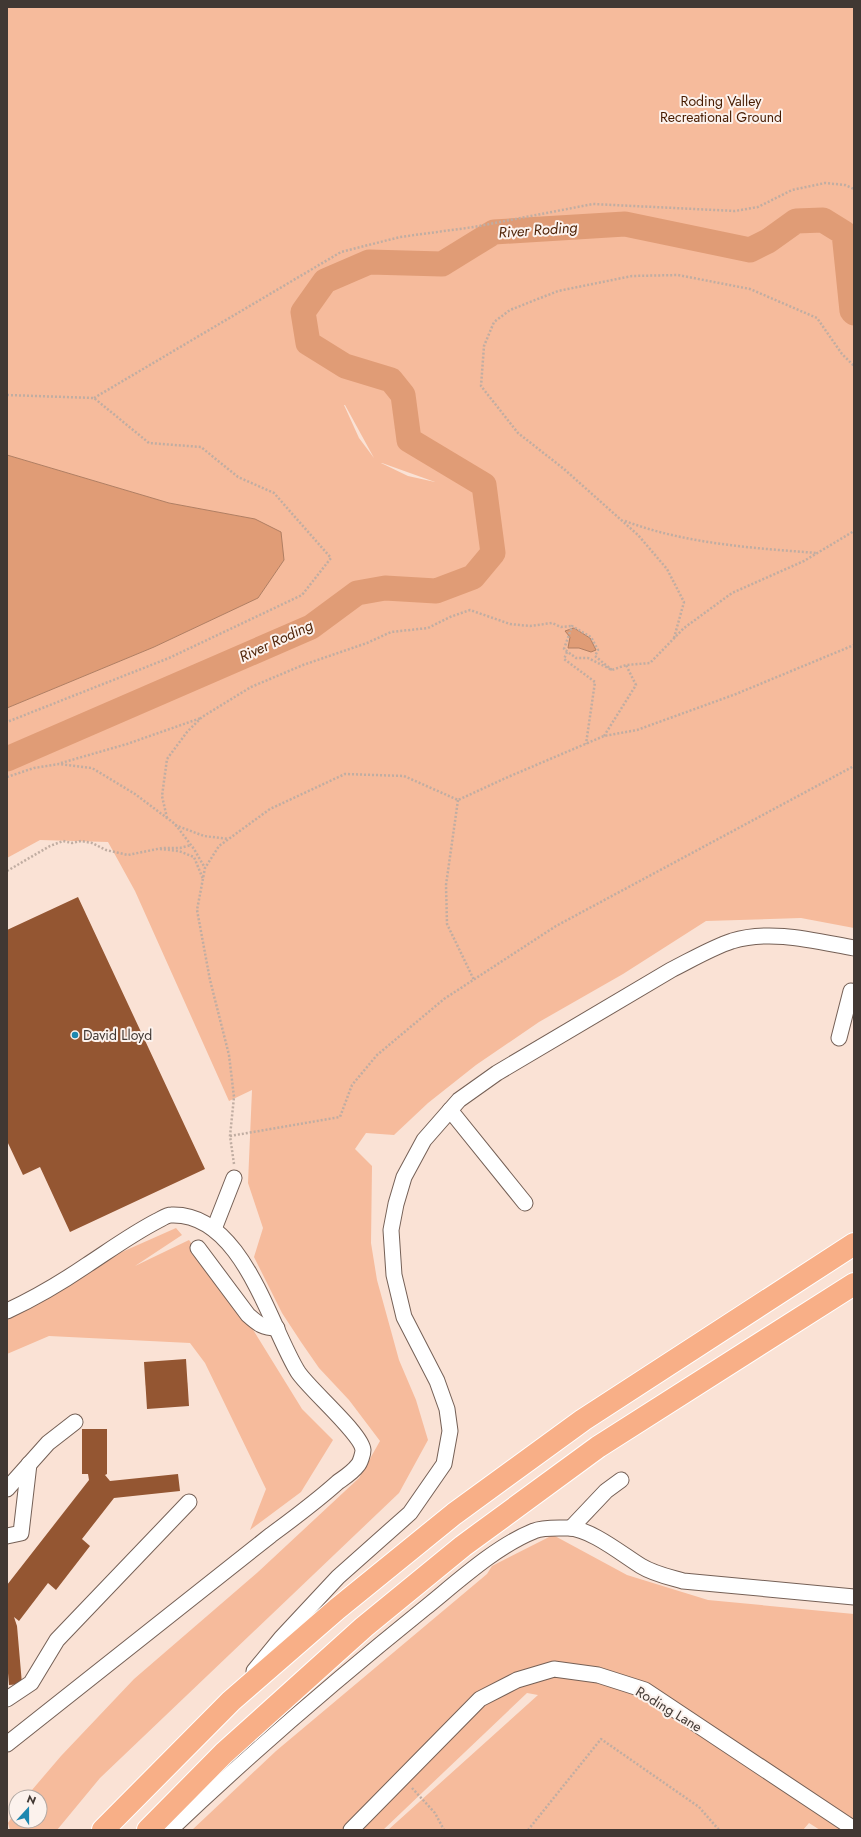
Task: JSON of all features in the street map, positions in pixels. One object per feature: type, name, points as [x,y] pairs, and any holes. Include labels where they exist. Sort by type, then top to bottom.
[{"type":"highway","points":[[103,1830],[231,1701],[337,1609],[461,1509],[582,1420],[854,1244]]},
{"type":"highway","points":[[148,1830],[224,1753],[358,1632],[463,1546],[598,1447],[854,1284]]},
{"type":"street","points":[[231,1701],[282,1637],[338,1577],[410,1513],[444,1464],[450,1431],[447,1409],[437,1381],[404,1317],[394,1275],[392,1230],[404,1177],[424,1140],[459,1100],[496,1073],[671,970],[733,941],[763,936],[808,940],[854,948]]},
{"type":"street","points":[[839,1038],[852,992],[854,992]]},
{"type":"street","points":[[450,1110],[525,1203]]},
{"type":"street","points":[[214,1229],[234,1178]]},
{"type":"street","points":[[7,1311],[28,1302],[86,1266],[128,1236],[170,1215],[190,1218],[214,1229],[241,1259],[254,1279],[298,1372],[318,1397],[357,1437],[363,1450],[359,1464],[315,1502],[271,1534],[7,1744]]},
{"type":"street","points":[[198,1248],[248,1315],[258,1324],[266,1328],[277,1328]]},
{"type":"street","points":[[7,1489],[48,1443],[75,1422]]},
{"type":"street","points":[[7,1536],[21,1533],[29,1464]]},
{"type":"street","points":[[571,1528],[606,1492],[621,1480]]},
{"type":"street","points":[[7,1699],[31,1683],[57,1640],[189,1502]]},
{"type":"street","points":[[170,1830],[217,1785],[386,1640],[478,1566],[514,1541],[535,1530],[571,1528],[600,1539],[642,1567],[661,1575],[683,1580],[854,1597]]},
{"type":"street","name":"Roding Lane","points":[[351,1830],[480,1699],[517,1680],[554,1669],[598,1675],[645,1690],[852,1829]]},
{"type":"path","points":[[7,395],[94,398],[341,252],[400,237],[474,227],[593,204],[735,211],[758,207],[792,190],[825,183],[845,185],[854,189]]},
{"type":"path","points":[[674,638],[684,602],[667,570],[638,535],[623,520],[564,469],[518,433],[481,386],[484,346],[494,322],[510,310],[558,291],[632,276],[678,275],[750,288],[817,318],[842,354],[854,366]]},
{"type":"path","points":[[7,722],[169,658],[302,595],[331,558],[274,493],[238,476],[202,447],[149,443],[94,398]]},
{"type":"path","points":[[623,520],[655,532],[699,540],[763,549],[818,553]]},
{"type":"path","points":[[572,626],[564,649],[576,658],[588,658],[612,670],[626,665],[650,663],[684,628],[732,593],[804,562],[854,531]]},
{"type":"path","points":[[7,778],[34,768],[59,764],[127,744],[202,717],[251,687],[303,665],[367,643],[391,632],[428,628],[450,617],[470,610],[510,624],[530,626],[552,623],[561,627],[572,626],[591,637],[598,650],[595,656],[612,670]]},
{"type":"path","points":[[234,1178],[230,1136],[234,1097],[229,1056],[210,980],[197,910],[205,868],[219,846],[270,809],[345,774],[404,776],[458,800],[604,736],[637,730],[736,694],[854,645]]},
{"type":"path","points":[[567,652],[564,659],[594,682],[586,744]]},
{"type":"path","points":[[604,736],[636,685],[631,678],[626,665]]},
{"type":"path","points":[[167,818],[162,796],[167,759],[187,732],[202,717]]},
{"type":"path","points":[[59,764],[92,768],[135,794],[175,824],[204,836],[229,839]]},
{"type":"path","points":[[230,1136],[340,1117],[352,1084],[377,1055],[444,999],[556,926],[854,766]]},
{"type":"path","points":[[458,800],[446,885],[447,924],[474,980]]},
{"type":"path","points":[[175,824],[191,845],[205,868]]},
{"type":"path","points":[[7,871],[50,846],[63,841],[72,843],[81,841],[92,843],[106,850],[128,855],[158,849],[180,848],[191,845]]},
{"type":"path","points":[[158,849],[179,851],[194,857],[203,879]]},
{"type":"path","points":[[528,1830],[602,1739],[699,1807],[719,1830]]},
{"type":"path","points":[[403,1777],[434,1813],[444,1830]]},
{"type":"green space","name":"Roding Valley Recreational Ground","points":[[7,7],[854,7],[854,928],[801,918],[706,921],[623,974],[539,1022],[476,1065],[428,1103],[394,1135],[366,1133],[355,1149],[372,1166],[371,1243],[377,1280],[399,1360],[416,1400],[428,1440],[399,1493],[100,1778],[57,1830],[10,1830],[48,1829],[48,1789],[33,1789],[61,1756],[134,1679],[258,1572],[359,1478],[380,1441],[349,1400],[319,1368],[301,1342],[282,1313],[254,1257],[263,1228],[248,1183],[252,1090],[229,1101],[135,891],[108,842],[40,840],[7,858],[7,708],[154,647],[258,598],[284,560],[255,519],[169,503],[7,455]],"holes":[[[345,405],[374,458],[359,438]],[[382,463],[435,482],[408,476]]]},
{"type":"green space","points":[[176,1228],[182,1235],[135,1266],[189,1240],[252,1328],[302,1409],[333,1440],[301,1492],[250,1530],[266,1489],[205,1363],[190,1343],[49,1336],[7,1354],[7,1303]]},
{"type":"green space","points":[[553,1535],[627,1575],[708,1600],[854,1614],[854,1830],[820,1830],[809,1823],[803,1830],[388,1830],[538,1695],[527,1693],[383,1830],[192,1830],[276,1751],[487,1574],[492,1566]]},
{"type":"shaded area","points":[[7,455],[169,503],[255,519],[281,532],[284,560],[258,598],[154,647],[7,708]]},
{"type":"shaded area","points":[[574,628],[590,638],[596,650],[591,652],[579,648],[568,648],[570,637],[565,631]]},
{"type":"building","name":"David Lloyd","points":[[78,897],[205,1169],[70,1232],[40,1167],[23,1175],[7,1141],[7,930]]},
{"type":"building","points":[[186,1359],[189,1406],[147,1409],[144,1362]]},
{"type":"building","points":[[82,1429],[107,1429],[107,1474],[105,1475],[110,1481],[178,1474],[180,1491],[114,1498],[82,1539],[90,1546],[56,1590],[48,1583],[19,1621],[14,1617],[17,1626],[22,1684],[9,1685],[7,1661],[7,1585],[89,1480],[88,1474],[82,1474]]},
{"type":"waterway","name":"River Roding","points":[[7,759],[311,627],[357,593],[385,588],[436,591],[473,577],[493,553],[484,485],[409,440],[403,395],[391,380],[345,366],[308,343],[303,312],[325,281],[369,262],[442,264],[494,232],[625,224],[750,250],[768,241],[796,221],[823,220],[844,233],[852,311],[854,313]]},
{"type":"place","name":"David Lloyd","points":[[75,1035]]}]
